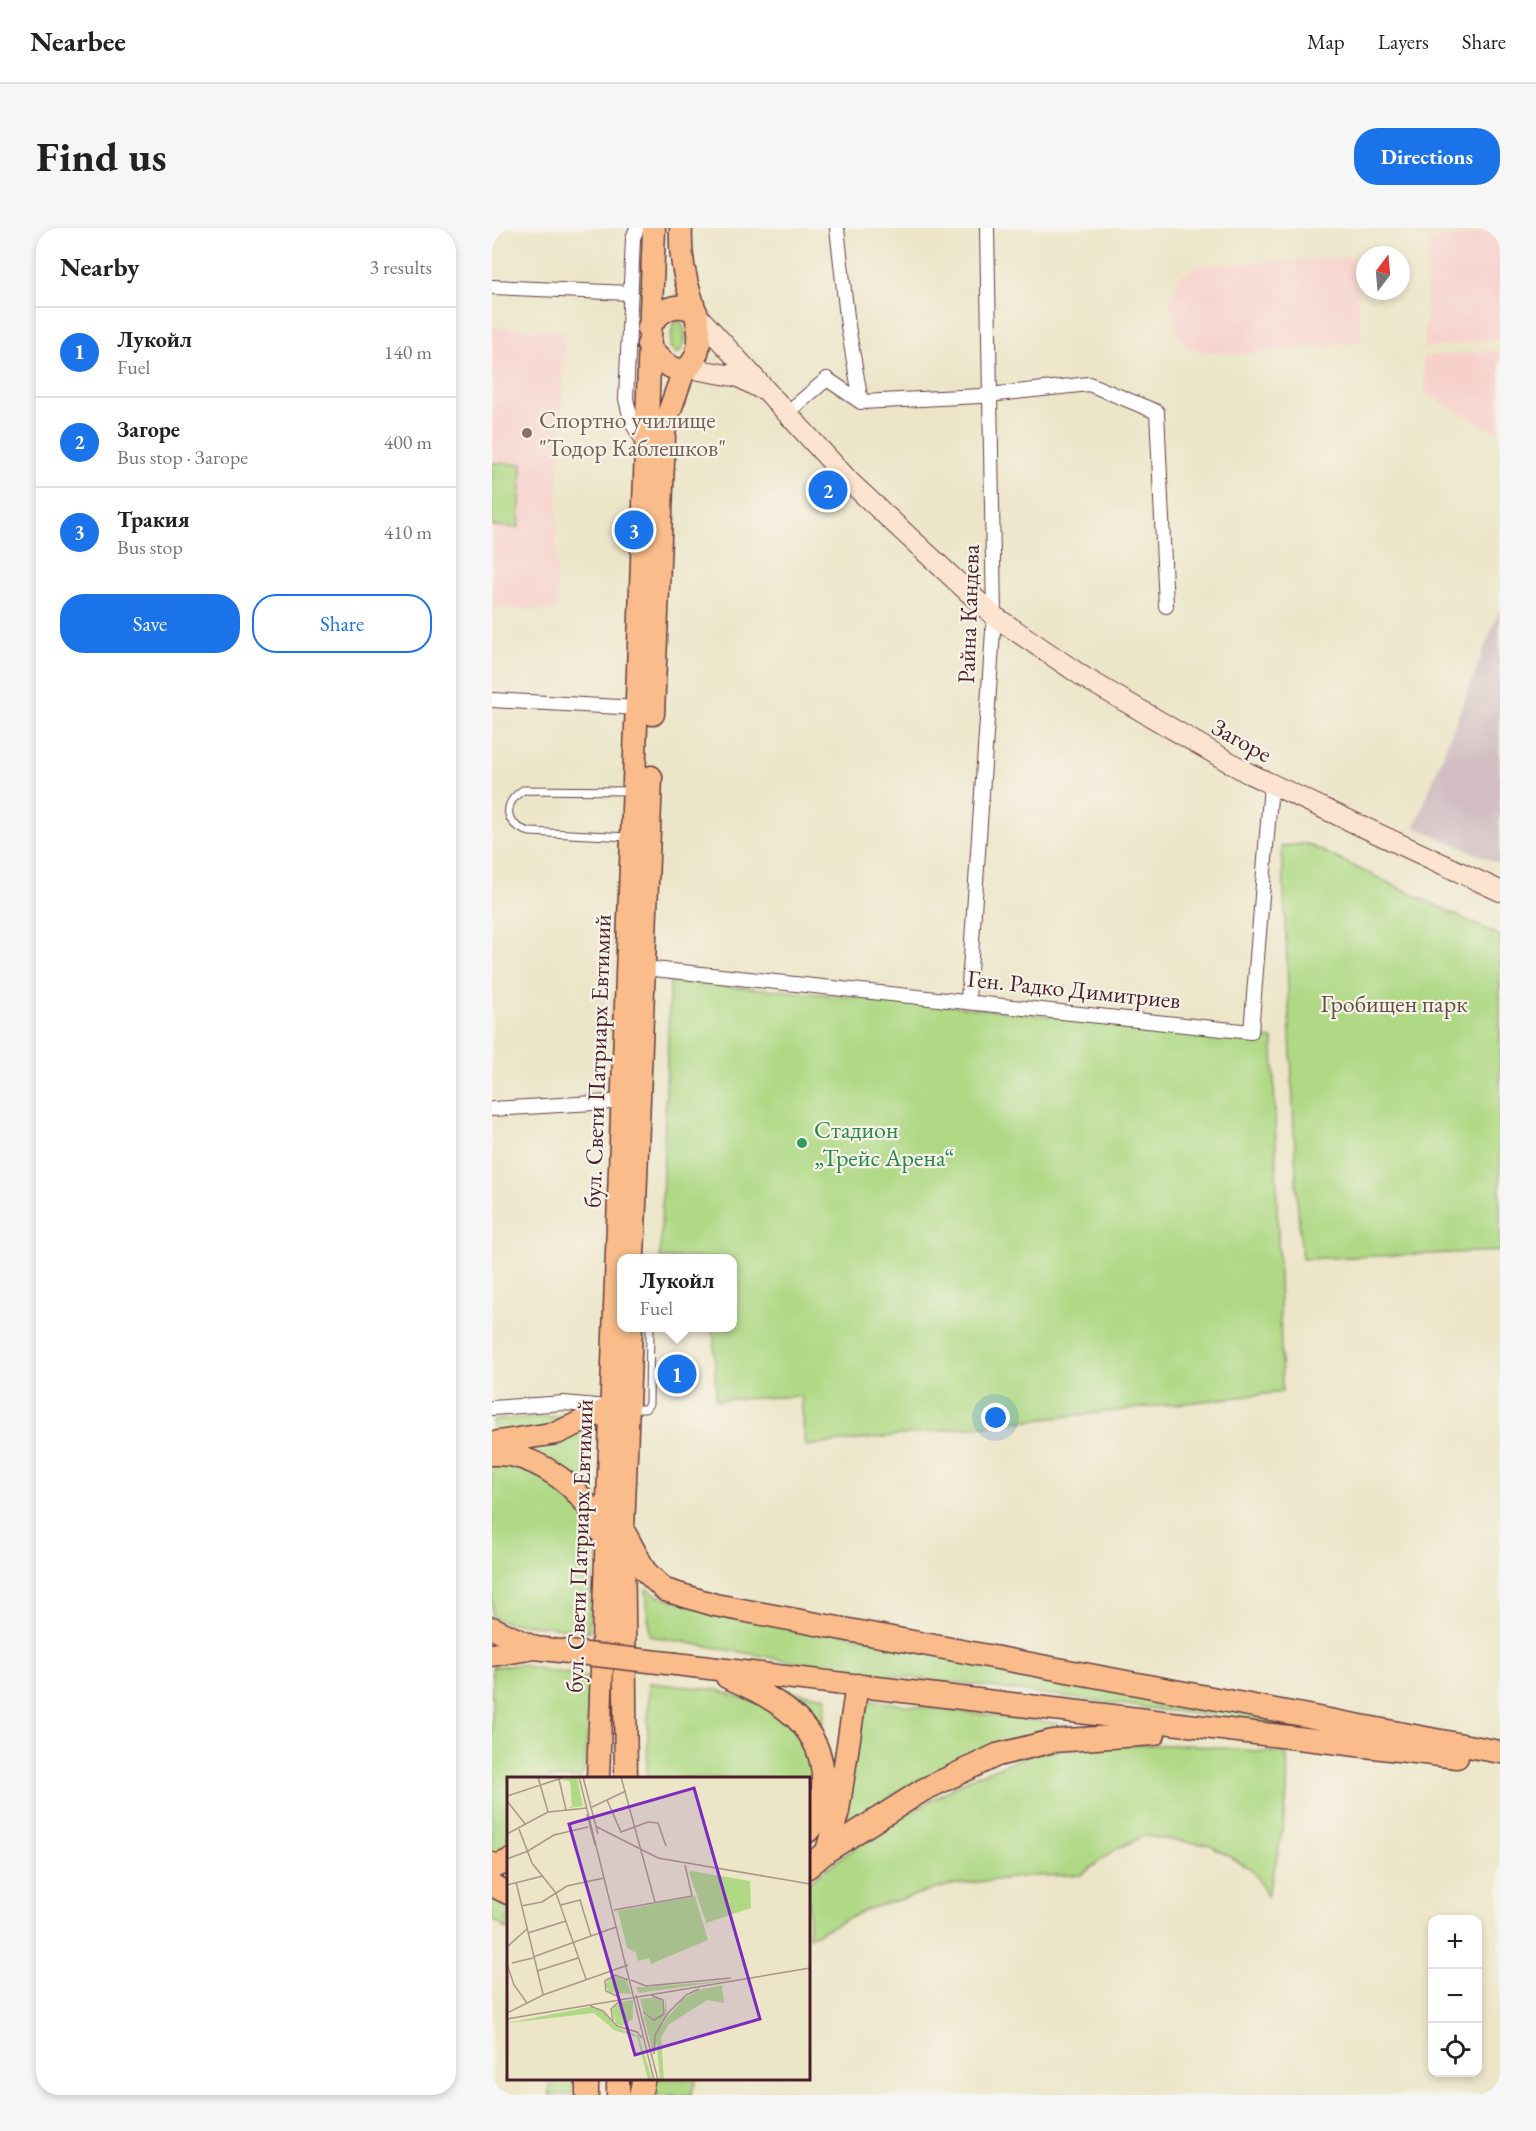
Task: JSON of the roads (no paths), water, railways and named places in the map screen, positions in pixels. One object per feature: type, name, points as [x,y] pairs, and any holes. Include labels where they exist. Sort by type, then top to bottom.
[{"type":"main road","name":"бул. Свети Патриарх Евтимий","points":[[633,1254],[631,1101],[633,837],[644,443],[654,228]]},
{"type":"main road","points":[[681,228],[682,259],[696,314],[699,341],[694,360],[686,369],[662,361],[648,337],[665,309],[683,307],[696,314]]},
{"type":"main road","name":"бул. Свети Патриарх Евтимий","points":[[621,1254],[631,1101],[644,968],[664,436],[666,421],[686,369]]},
{"type":"main road","name":"бул. Свети Патриарх Евтимий","points":[[598,1777],[601,1697],[614,1535],[619,1408],[618,1332]]},
{"type":"main road","name":"бул. Свети Патриарх Евтимий","points":[[619,1408],[630,1332]]},
{"type":"main road","points":[[492,1443],[557,1433],[619,1408]]},
{"type":"main road","points":[[492,1454],[513,1454],[521,1457],[557,1478],[578,1494],[645,1571],[665,1590],[716,1605],[1500,1752]]},
{"type":"main road","name":"бул. Свети Патриарх Евтимий","points":[[614,1535],[628,1735],[626,1777]]},
{"type":"main road","points":[[492,1628],[535,1648]]},
{"type":"main road","points":[[492,1655],[535,1648],[857,1684],[1267,1737],[1500,1762]]},
{"type":"main road","points":[[687,1665],[752,1688],[774,1700],[800,1721],[817,1744],[825,1770],[823,1793],[810,1829]]},
{"type":"main road","points":[[827,1851],[838,1811],[857,1684]]},
{"type":"main road","points":[[588,1777],[591,1770],[601,1697]]},
{"type":"main road","points":[[810,1865],[827,1851],[923,1790],[997,1755],[1053,1741],[1138,1733],[1267,1737]]},
{"type":"main road","points":[[628,1735],[638,1777]]},
{"type":"main road","points":[[492,1864],[499,1865],[507,1861]]},
{"type":"main road","points":[[492,1886],[507,1893]]},
{"type":"main road","points":[[586,2095],[587,2080]]},
{"type":"main road","points":[[640,2095],[644,2080]]},
{"type":"street","points":[[637,228],[633,238],[626,399],[632,423],[644,443]]},
{"type":"street","points":[[837,228],[848,326],[861,402]]},
{"type":"street","name":"Райна Кандева","points":[[968,1000],[994,616],[987,228]]},
{"type":"street","points":[[492,287],[630,292]]},
{"type":"street","name":"Загоре","points":[[696,314],[850,482],[994,616],[1085,678],[1271,785],[1500,891]]},
{"type":"street","name":"Загоре","points":[[686,369],[739,377],[774,398]]},
{"type":"street","points":[[787,413],[827,379],[861,402],[991,395],[1089,384],[1157,412],[1166,606]]},
{"type":"street","points":[[492,700],[638,708]]},
{"type":"street","name":"Ген. Радко Димитриев","points":[[644,968],[968,1000],[1251,1032],[1271,785]]},
{"type":"street","points":[[492,1108],[631,1101]]},
{"type":"street","points":[[492,1408],[564,1403],[619,1408]]},
{"type":"street","points":[[492,1642],[535,1648]]},
{"type":"lane","points":[[633,837],[530,832],[518,828],[510,819],[509,807],[512,798],[523,790],[635,791]]},
{"type":"lane","points":[[619,1408],[640,1410],[649,1404],[650,1332]]},
{"type":"place","name":"Спортно училище \"Тодор Каблешков\"","points":[[527,433]]},
{"type":"place","name":"Загоре","points":[[828,490]]},
{"type":"place","name":"Тракия","points":[[634,530]]},
{"type":"place","name":"Стадион „Трейс Арена“","points":[[802,1143]]},
{"type":"place","name":"Лукойл","points":[[677,1374]]},
{"type":"park label","name":"Гробищен парк","points":[[1394,1003]]}]
